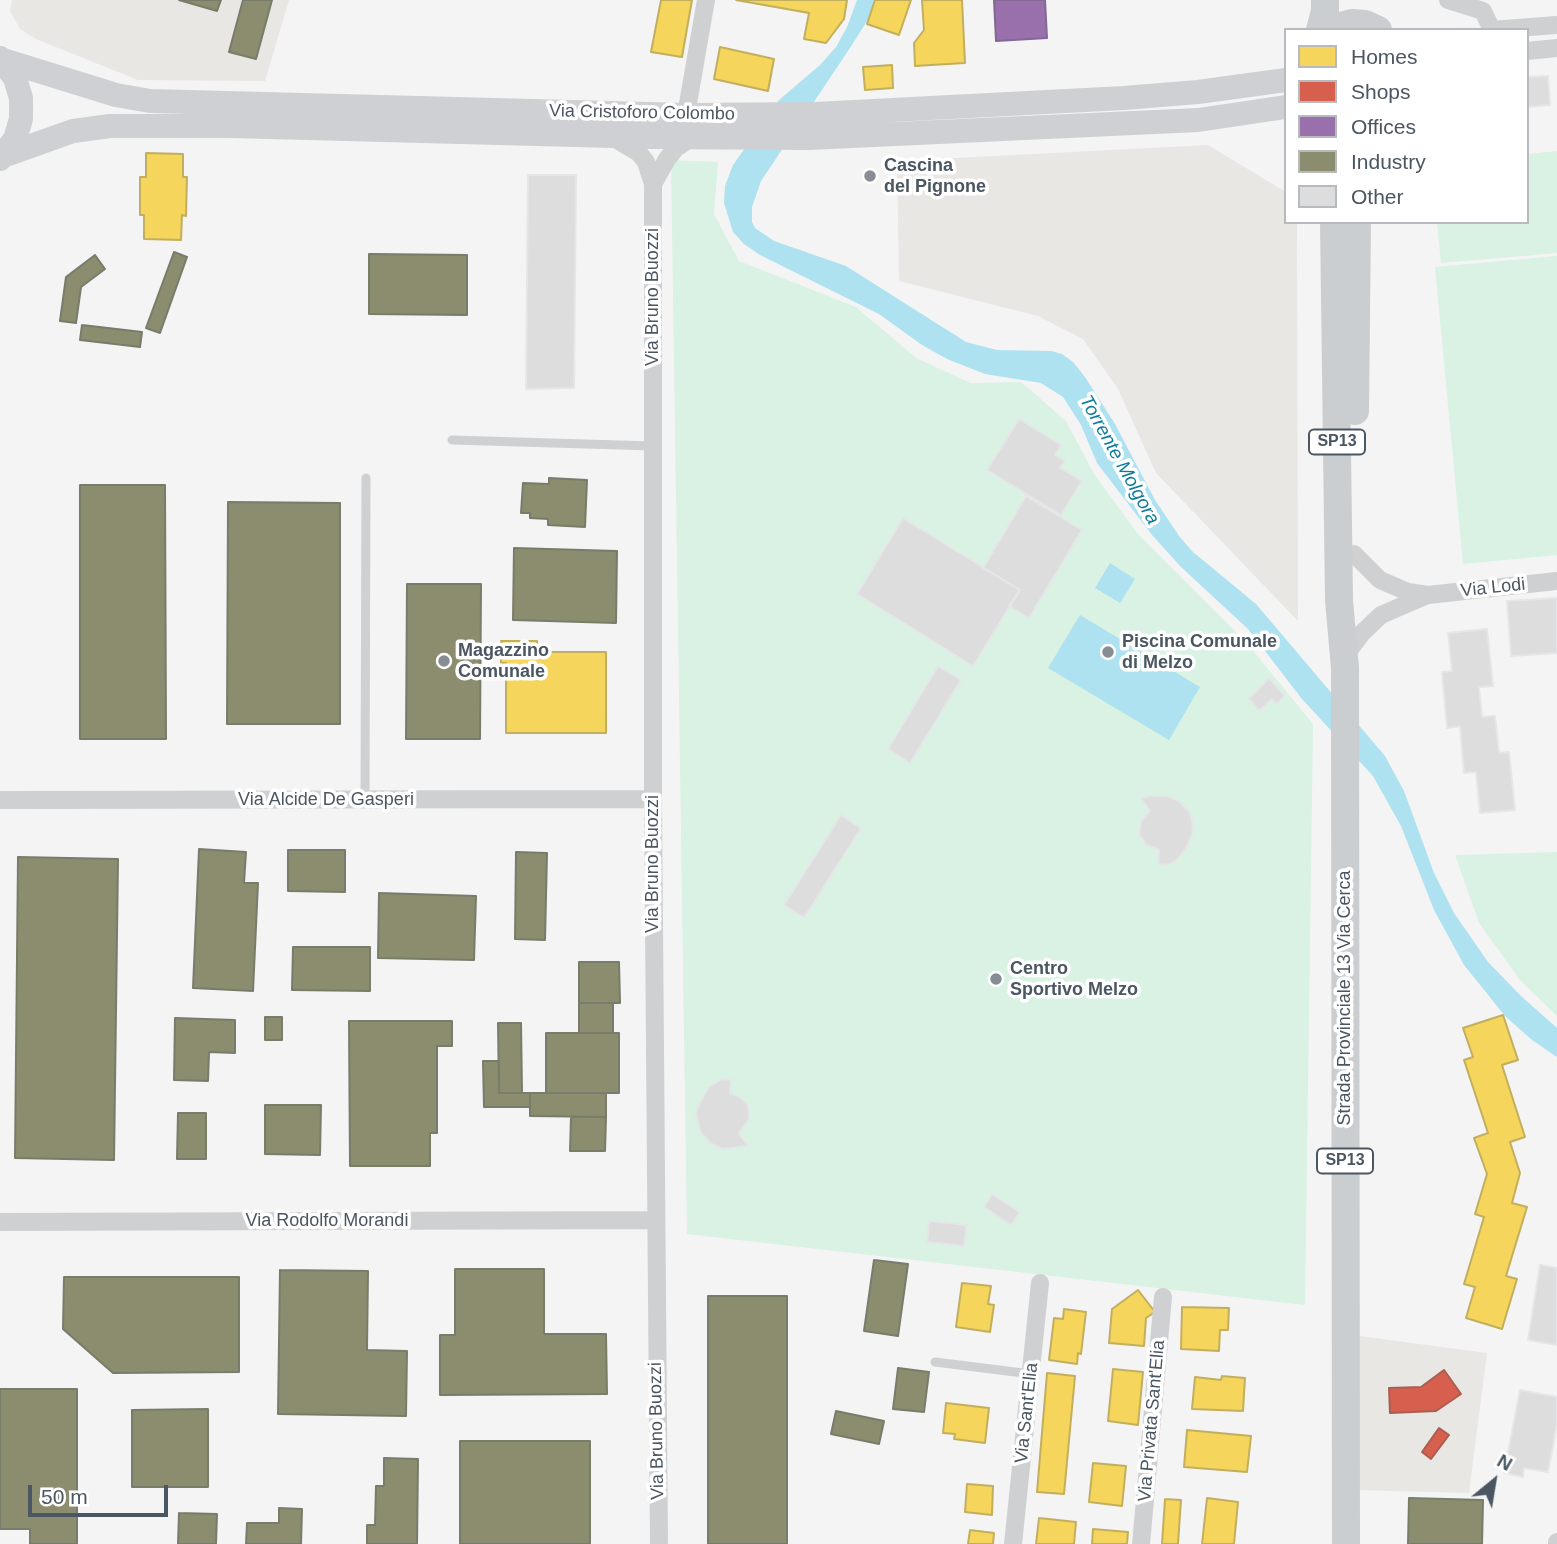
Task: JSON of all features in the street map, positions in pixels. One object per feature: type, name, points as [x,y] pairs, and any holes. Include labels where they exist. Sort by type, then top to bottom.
[{"type":"main road","points":[[1320,28],[1325,0]]},
{"type":"main road","points":[[1331,28],[1366,18]]},
{"type":"main road","name":"Strada Provinciale 13 Via Cerca","points":[[1334,224],[1339,600],[1346,661],[1346,1544]]},
{"type":"main road","name":"Strada Provinciale 13 Via Cerca","points":[[1346,661],[1355,600],[1357,224]]},
{"type":"street","points":[[653,184],[688,126],[706,0]]},
{"type":"street","points":[[1448,0],[1479,8],[1486,14],[1491,28]]},
{"type":"street","points":[[1518,28],[1557,25]]},
{"type":"street","points":[[1529,51],[1557,48]]},
{"type":"street","points":[[1,57],[15,78],[22,98],[21,119],[15,139],[1,158]]},
{"type":"street","name":"Via Cristoforo Colombo","points":[[1,57],[116,94],[150,102],[688,126],[721,126],[816,114],[1137,97],[1284,80]]},
{"type":"street","name":"Via Cristoforo Colombo","points":[[721,126],[809,138],[1198,120],[1284,107]]},
{"type":"street","name":"Via Cristoforo Colombo","points":[[1,158],[73,131],[110,125],[610,136],[688,126]]},
{"type":"street","name":"Via Bruno Buozzi","points":[[610,136],[639,153],[646,162],[653,184],[654,1220],[659,1544]]},
{"type":"street","name":"Via Lodi","points":[[1354,554],[1372,573],[1402,592],[1428,595],[1557,581]]},
{"type":"street","name":"Via Lodi","points":[[1346,661],[1362,633],[1381,615],[1428,595]]},
{"type":"street","name":"Via Alcide De Gasperi","points":[[0,800],[653,799]]},
{"type":"street","name":"Via Rodolfo Morandi","points":[[0,1222],[654,1220]]},
{"type":"street","name":"Via Sant'Elia","points":[[1013,1544],[1040,1283]]},
{"type":"street","name":"Via Privata Sant'Elia","points":[[1141,1544],[1163,1297]]},
{"type":"lane","points":[[452,440],[653,446]]},
{"type":"lane","points":[[365,800],[366,478]]},
{"type":"lane","points":[[935,1362],[1031,1374]]},
{"type":"shaded area","points":[[12,0],[289,0],[265,81],[138,80],[36,39],[20,29],[10,11]]},
{"type":"shaded area","points":[[1208,145],[1284,191],[1284,224],[1297,224],[1298,621],[1156,473],[1118,389],[1083,339],[1038,316],[899,281],[897,161]]},
{"type":"shaded area","points":[[1352,1335],[1487,1353],[1469,1493],[1355,1490]]},
{"type":"green space","points":[[1557,151],[1557,253],[1441,263],[1437,224],[1529,224],[1529,154]]},
{"type":"green space","name":"Centro Sportivo Melzo","points":[[671,160],[718,162],[714,214],[739,261],[856,307],[916,358],[971,383],[1021,382],[1066,421],[1094,474],[1138,534],[1246,642],[1313,724],[1305,1305],[687,1234]]},
{"type":"green space","points":[[1557,256],[1557,555],[1463,564],[1435,267]]},
{"type":"green space","points":[[1557,852],[1557,1016],[1520,980],[1479,923],[1455,855]]},
{"type":"water","name":"Torrente Molgora","points":[[857,0],[875,0],[867,21],[850,48],[761,181],[752,207],[752,222],[755,228],[774,241],[846,266],[966,342],[997,350],[1051,351],[1062,354],[1073,362],[1115,424],[1155,500],[1179,536],[1193,552],[1256,604],[1385,756],[1404,791],[1434,873],[1454,913],[1488,962],[1557,1028],[1557,1057],[1532,1040],[1505,1016],[1464,965],[1434,910],[1401,826],[1373,776],[1302,699],[1248,629],[1181,567],[1152,535],[1097,463],[1081,425],[1063,397],[1041,383],[985,374],[947,359],[922,345],[879,314],[760,255],[733,232],[724,203],[725,186],[733,165],[779,100],[820,65],[836,47]]},
{"type":"water","name":"Piscina Comunale di Melzo","points":[[1110,563],[1135,579],[1120,603],[1095,588]]},
{"type":"water","name":"Piscina Comunale di Melzo","points":[[1080,615],[1200,687],[1169,740],[1048,668]]},
{"type":"building: Homes","points":[[661,0],[692,0],[682,57],[651,52]]},
{"type":"building: Homes","points":[[736,0],[847,0],[844,19],[826,43],[804,39],[809,13]]},
{"type":"building: Homes","points":[[875,0],[911,0],[899,35],[867,24]]},
{"type":"building: Homes","points":[[922,0],[962,0],[965,63],[915,66],[914,43],[924,30]]},
{"type":"building: Homes","points":[[720,47],[774,59],[768,91],[714,79]]},
{"type":"building: Homes","points":[[892,65],[893,88],[865,90],[863,67]]},
{"type":"building: Homes","points":[[146,153],[183,154],[183,177],[187,177],[186,216],[182,215],[181,240],[144,239],[144,215],[140,215],[140,177],[146,177]]},
{"type":"building: Homes","points":[[501,641],[537,641],[537,652],[606,652],[606,733],[506,733],[506,663],[501,663]]},
{"type":"building: Homes","points":[[1503,1015],[1518,1060],[1502,1065],[1525,1137],[1510,1142],[1520,1173],[1512,1203],[1527,1207],[1506,1276],[1517,1279],[1502,1329],[1466,1318],[1475,1287],[1464,1284],[1484,1217],[1475,1214],[1487,1174],[1474,1138],[1488,1133],[1464,1060],[1473,1057],[1463,1028]]},
{"type":"building: Homes","points":[[962,1283],[991,1286],[988,1304],[994,1305],[990,1332],[956,1327]]},
{"type":"building: Homes","points":[[1138,1290],[1155,1312],[1146,1318],[1144,1346],[1109,1343],[1112,1309]]},
{"type":"building: Homes","points":[[1182,1307],[1229,1308],[1228,1330],[1220,1330],[1219,1351],[1181,1349]]},
{"type":"building: Homes","points":[[1064,1309],[1086,1312],[1081,1354],[1078,1353],[1077,1364],[1049,1360],[1054,1318],[1063,1319]]},
{"type":"building: Homes","points":[[1113,1369],[1143,1372],[1138,1425],[1108,1421]]},
{"type":"building: Homes","points":[[1047,1373],[1075,1376],[1064,1494],[1037,1492]]},
{"type":"building: Homes","points":[[1222,1376],[1245,1378],[1243,1411],[1192,1409],[1195,1377],[1221,1380]]},
{"type":"building: Homes","points":[[946,1403],[989,1408],[985,1443],[954,1439],[955,1434],[943,1433]]},
{"type":"building: Homes","points":[[1187,1430],[1251,1436],[1247,1472],[1184,1467]]},
{"type":"building: Homes","points":[[1093,1463],[1126,1466],[1122,1506],[1089,1502]]},
{"type":"building: Homes","points":[[967,1484],[993,1486],[992,1515],[965,1512]]},
{"type":"building: Homes","points":[[1207,1498],[1238,1502],[1234,1544],[1202,1544]]},
{"type":"building: Homes","points":[[1165,1499],[1181,1500],[1178,1544],[1162,1544]]},
{"type":"building: Homes","points":[[1039,1518],[1076,1522],[1074,1544],[1036,1544]]},
{"type":"building: Homes","points":[[1093,1529],[1128,1532],[1127,1544],[1092,1544]]},
{"type":"building: Homes","points":[[970,1530],[994,1533],[993,1544],[968,1544]]},
{"type":"building: Shops","points":[[1444,1370],[1461,1394],[1436,1411],[1390,1413],[1389,1388],[1421,1387]]},
{"type":"building: Shops","points":[[1439,1428],[1449,1435],[1431,1459],[1422,1452]]},
{"type":"building: Offices","points":[[994,0],[1045,0],[1047,38],[996,41]]},
{"type":"building: Industry","points":[[179,0],[221,0],[217,11]]},
{"type":"building: Industry","points":[[243,0],[272,0],[256,59],[229,52]]},
{"type":"building: Industry","points":[[174,252],[187,257],[160,333],[146,328]]},
{"type":"building: Industry","points":[[369,254],[467,255],[467,315],[369,314]]},
{"type":"building: Industry","points":[[95,255],[105,269],[81,287],[76,323],[60,321],[66,277]]},
{"type":"building: Industry","points":[[82,325],[142,332],[140,347],[80,340]]},
{"type":"building: Industry","points":[[549,478],[587,480],[585,527],[548,525],[548,519],[530,518],[530,513],[521,513],[523,483],[549,484]]},
{"type":"building: Industry","points":[[80,485],[165,485],[166,739],[80,739]]},
{"type":"building: Industry","points":[[228,502],[340,503],[340,724],[227,724]]},
{"type":"building: Industry","points":[[514,548],[617,551],[616,623],[513,620]]},
{"type":"building: Industry","name":"Magazzino Comunale","points":[[407,584],[481,584],[480,739],[406,739]]},
{"type":"building: Industry","points":[[199,849],[246,852],[244,883],[258,883],[253,991],[193,988]]},
{"type":"building: Industry","points":[[288,850],[345,850],[345,892],[288,891]]},
{"type":"building: Industry","points":[[516,852],[547,853],[545,940],[515,939]]},
{"type":"building: Industry","points":[[18,857],[118,859],[114,1160],[15,1158]]},
{"type":"building: Industry","points":[[379,893],[476,896],[474,960],[378,958]]},
{"type":"building: Industry","points":[[293,947],[370,947],[370,991],[292,990]]},
{"type":"building: Industry","points":[[579,962],[619,962],[620,1003],[579,1003]]},
{"type":"building: Industry","points":[[579,1003],[613,1003],[613,1033],[579,1033]]},
{"type":"building: Industry","points":[[265,1017],[282,1017],[282,1040],[265,1040]]},
{"type":"building: Industry","points":[[175,1018],[235,1020],[235,1053],[209,1052],[208,1081],[174,1080]]},
{"type":"building: Industry","points":[[349,1021],[452,1021],[452,1046],[437,1046],[437,1133],[430,1133],[430,1166],[350,1166]]},
{"type":"building: Industry","points":[[498,1023],[521,1023],[522,1093],[499,1093]]},
{"type":"building: Industry","points":[[546,1033],[619,1033],[619,1093],[546,1093]]},
{"type":"building: Industry","points":[[483,1061],[499,1061],[499,1093],[530,1093],[530,1107],[484,1107]]},
{"type":"building: Industry","points":[[530,1093],[606,1093],[606,1117],[530,1116]]},
{"type":"building: Industry","points":[[265,1105],[321,1105],[320,1155],[265,1154]]},
{"type":"building: Industry","points":[[178,1113],[206,1113],[206,1159],[177,1159]]},
{"type":"building: Industry","points":[[571,1117],[606,1117],[605,1151],[570,1151]]},
{"type":"building: Industry","points":[[874,1260],[908,1264],[898,1336],[864,1331]]},
{"type":"building: Industry","points":[[455,1269],[544,1269],[544,1334],[606,1334],[607,1394],[440,1395],[440,1335],[455,1335]]},
{"type":"building: Industry","points":[[280,1270],[368,1271],[367,1350],[407,1351],[406,1416],[278,1414]]},
{"type":"building: Industry","points":[[64,1277],[239,1277],[239,1372],[113,1373],[63,1329]]},
{"type":"building: Industry","points":[[708,1296],[787,1296],[787,1544],[708,1544]]},
{"type":"building: Industry","points":[[898,1368],[929,1372],[924,1412],[893,1409]]},
{"type":"building: Industry","points":[[0,1389],[77,1389],[77,1544],[30,1544],[30,1529],[0,1529]]},
{"type":"building: Industry","points":[[208,1409],[208,1487],[132,1487],[132,1410]]},
{"type":"building: Industry","points":[[836,1411],[884,1421],[879,1444],[831,1434]]},
{"type":"building: Industry","points":[[460,1441],[590,1441],[590,1544],[460,1544]]},
{"type":"building: Industry","points":[[384,1458],[418,1459],[417,1544],[367,1544],[367,1525],[375,1525],[376,1486],[384,1486]]},
{"type":"building: Industry","points":[[1409,1498],[1483,1500],[1482,1544],[1408,1544]]},
{"type":"building: Industry","points":[[279,1508],[302,1509],[301,1544],[246,1544],[247,1523],[279,1523]]},
{"type":"building: Industry","points":[[179,1513],[217,1514],[216,1544],[178,1544]]},
{"type":"building: Other","points":[[1548,76],[1550,105],[1529,107],[1529,77]]},
{"type":"building: Other","points":[[528,175],[576,175],[574,388],[526,389]]},
{"type":"building: Other","points":[[1019,419],[1061,445],[1055,455],[1065,461],[1060,468],[1082,481],[1061,515],[987,470]]},
{"type":"building: Other","points":[[1026,496],[1082,530],[1029,618],[1009,606],[1020,590],[983,568]]},
{"type":"building: Other","points":[[903,518],[1020,590],[973,666],[857,594]]},
{"type":"building: Other","points":[[1557,598],[1557,653],[1511,656],[1507,601]]},
{"type":"building: Other","points":[[1487,629],[1493,686],[1479,687],[1482,717],[1495,716],[1499,753],[1509,752],[1515,810],[1480,813],[1476,772],[1464,773],[1460,726],[1447,728],[1442,672],[1452,671],[1448,633]]},
{"type":"building: Other","points":[[938,666],[961,680],[910,763],[888,749]]},
{"type":"building: Other","points":[[1269,678],[1285,696],[1276,704],[1272,699],[1259,711],[1249,699]]},
{"type":"building: Other","points":[[1167,796],[1179,801],[1190,813],[1193,831],[1187,847],[1176,861],[1167,865],[1158,864],[1159,850],[1147,845],[1139,835],[1141,821],[1150,811],[1141,798]]},
{"type":"building: Other","points":[[841,815],[861,828],[804,918],[784,905]]},
{"type":"building: Other","points":[[722,1079],[731,1080],[730,1094],[738,1096],[748,1105],[749,1119],[739,1133],[748,1146],[722,1149],[710,1143],[700,1131],[696,1113],[699,1104],[709,1087]]},
{"type":"building: Other","points":[[992,1194],[1020,1212],[1011,1225],[984,1207]]},
{"type":"building: Other","points":[[929,1221],[967,1225],[964,1246],[927,1242]]},
{"type":"building: Other","points":[[1540,1265],[1557,1268],[1557,1345],[1528,1340]]},
{"type":"building: Other","points":[[1520,1390],[1557,1397],[1557,1424],[1548,1472],[1524,1468],[1523,1477],[1504,1473]]},
{"type":"place","name":"Cascina del Pignone","points":[[870,176]]},
{"type":"place","name":"Piscina Comunale di Melzo","points":[[1108,652]]},
{"type":"place","name":"Magazzino Comunale","points":[[444,661]]},
{"type":"place","name":"Centro Sportivo Melzo","points":[[996,979]]}]
